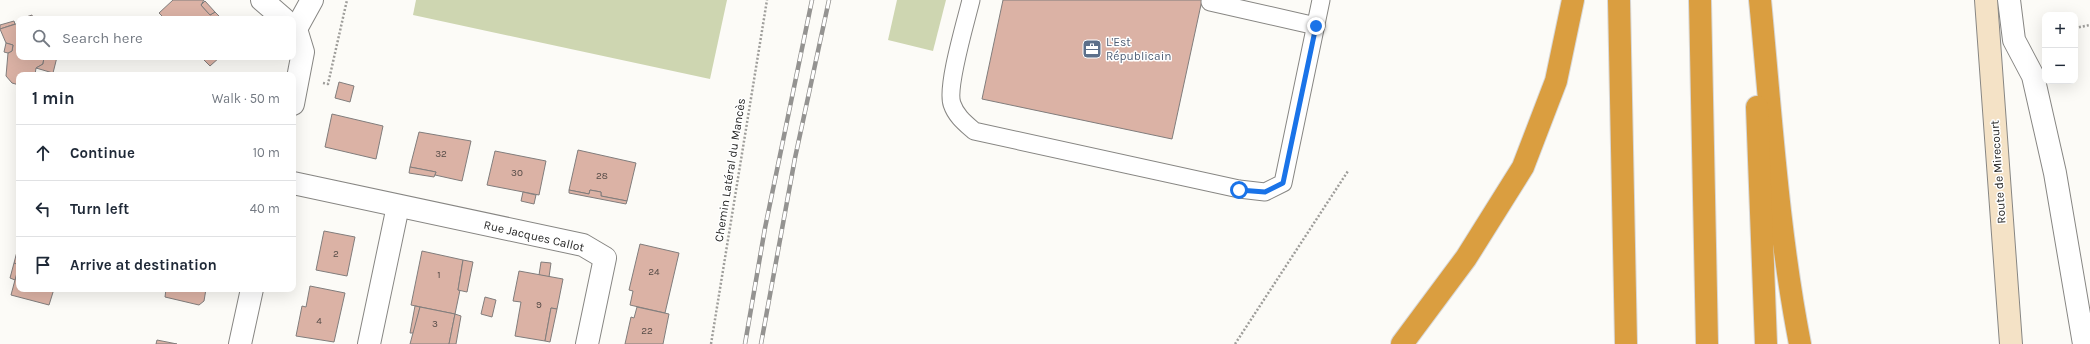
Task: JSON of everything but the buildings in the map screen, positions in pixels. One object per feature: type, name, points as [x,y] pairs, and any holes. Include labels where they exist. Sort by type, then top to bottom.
[{"type":"highway","points":[[1402,344],[1466,258],[1523,167],[1556,81],[1573,0]]},
{"type":"highway","points":[[1620,0],[1626,344]]},
{"type":"highway","points":[[1700,0],[1707,344]]},
{"type":"highway","points":[[1755,0],[1759,184],[1766,344]]},
{"type":"highway","points":[[1760,0],[1793,310],[1800,344]]},
{"type":"main road","name":"Route de Mirecourt","points":[[1986,0],[2011,344]]},
{"type":"street","points":[[262,0],[281,16]]},
{"type":"street","points":[[296,19],[312,0]]},
{"type":"street","points":[[2009,0],[2014,40],[2033,76],[2055,173],[2084,344]]},
{"type":"street","points":[[296,36],[303,52],[296,90]]},
{"type":"street","name":"Rue Jacques Callot","points":[[296,184],[584,245],[605,258],[587,344]]},
{"type":"street","points":[[369,344],[398,206]]},
{"type":"street","points":[[240,344],[251,292]]},
{"type":"lane","points":[[971,0],[952,83],[952,103],[958,116],[974,131],[1239,190],[1265,192],[1283,183],[1321,0]]},
{"type":"lane","points":[[1210,2],[1316,26]]},
{"type":"path","points":[[299,77],[328,84],[347,0]]},
{"type":"path","name":"Chemin Latéral du Mancès","points":[[711,344],[767,0]]},
{"type":"path","points":[[2078,28],[2090,26]]},
{"type":"path","points":[[1236,344],[1348,171]]},
{"type":"green space","points":[[416,0],[727,0],[710,79],[413,15]]},
{"type":"green space","points":[[897,0],[946,0],[933,51],[888,40]]},
{"type":"railway","points":[[745,344],[765,228],[812,0]]},
{"type":"railway","points":[[761,344],[795,158],[829,0]]},
{"type":"place","name":"L'Est Républicain","points":[[1092,49]]},
{"type":"route","points":[[1239,190],[1265,192],[1283,183],[1316,26]]}]
